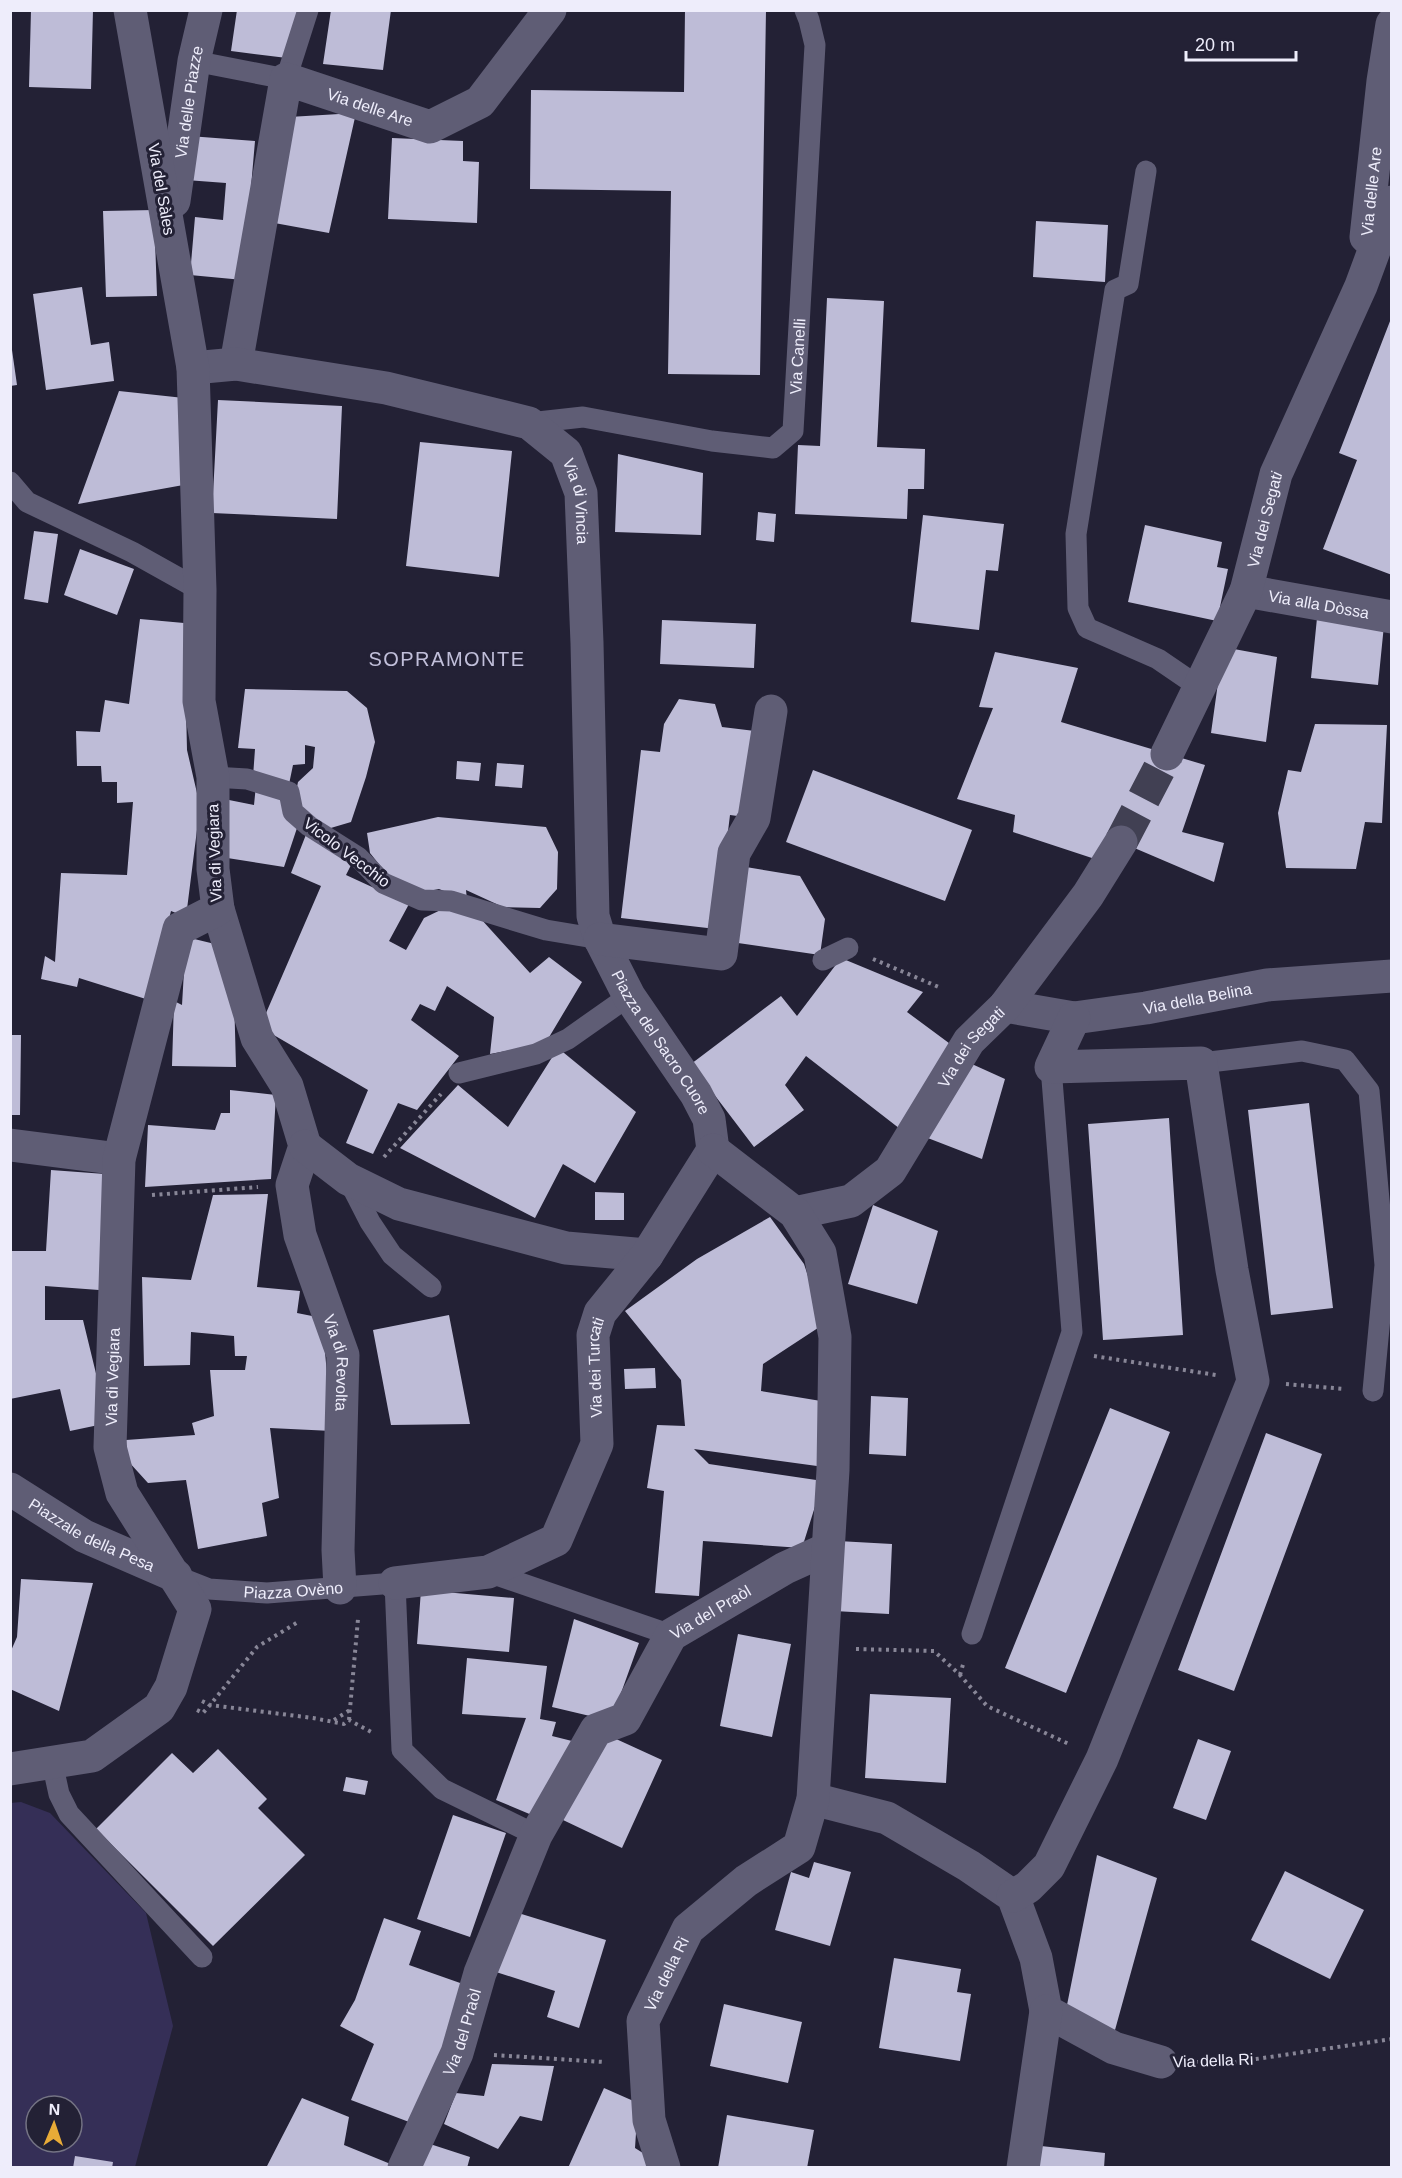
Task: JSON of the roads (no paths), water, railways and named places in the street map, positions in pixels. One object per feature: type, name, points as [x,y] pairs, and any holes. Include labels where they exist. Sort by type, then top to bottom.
[{"type":"street","name":"Via del Sàles","points":[[130,10],[193,368]]},
{"type":"street","name":"Via delle Piazze","points":[[170,229],[194,61],[206,10]]},
{"type":"street","name":"Via delle Are","points":[[286,79],[430,127],[480,102],[550,10]]},
{"type":"street","name":"Via delle Are","points":[[1361,286],[1383,81],[1392,24]]},
{"type":"street","points":[[236,364],[286,79]]},
{"type":"street","points":[[1361,286],[1392,202]]},
{"type":"street","name":"Via dei Segati","points":[[1167,754],[1246,591],[1276,474],[1361,286]]},
{"type":"street","name":"Via di Vincia","points":[[193,368],[236,364],[386,388],[529,423],[566,453],[581,493],[593,916],[600,939]]},
{"type":"street","name":"Via di Vegiara","points":[[176,1576],[122,1493],[110,1447],[119,1159],[179,929],[218,909],[213,869],[213,777],[199,701],[200,590],[193,368]]},
{"type":"street","name":"Via alla Dòssa","points":[[1246,591],[1392,617]]},
{"type":"street","points":[[600,939],[721,954],[734,853],[753,818],[771,711]]},
{"type":"street","name":"Via dei Segati","points":[[795,1213],[851,1201],[890,1172],[969,1041],[1005,1006],[1088,895],[1121,842]]},
{"type":"street","points":[[218,909],[257,1038],[287,1086],[304,1146],[354,1182],[399,1204],[566,1248],[647,1255]]},
{"type":"street","name":"Piazza del Sacro Cuore","points":[[600,939],[629,996],[696,1094],[709,1119],[713,1150]]},
{"type":"street","name":"Via della Belina","points":[[1005,1006],[1074,1018],[1146,1008],[1267,985],[1391,974]]},
{"type":"street","points":[[1013,1896],[1028,1887],[1048,1866],[1102,1759],[1253,1382],[1232,1270],[1201,1063],[1051,1066],[1074,1018]]},
{"type":"street","points":[[10,1145],[119,1159]]},
{"type":"street","name":"Via di Revolta","points":[[304,1146],[292,1185],[300,1235],[343,1355],[338,1550],[350,1588]]},
{"type":"street","points":[[713,1150],[795,1213],[820,1253],[835,1337],[833,1470],[827,1549]]},
{"type":"street","name":"Via dei Turcati","points":[[395,1583],[488,1572],[556,1540],[597,1444],[593,1335],[600,1313],[647,1255],[713,1150]]},
{"type":"street","name":"Piazzale della Pesa","points":[[10,1489],[84,1536],[176,1576]]},
{"type":"street","name":"Via del Praòl","points":[[404,2168],[457,2053],[480,1973],[536,1835],[596,1730],[625,1719],[671,1635],[785,1568],[827,1549]]},
{"type":"street","name":"Via della Ri","points":[[664,2168],[649,2120],[643,2021],[688,1929],[746,1881],[799,1847],[813,1799],[827,1549]]},
{"type":"street","points":[[32,1766],[92,1756],[159,1708],[171,1687],[195,1609],[176,1576]]},
{"type":"street","points":[[813,1799],[886,1818],[969,1866],[1013,1896],[1036,1958],[1046,2011],[1023,2168]]},
{"type":"street","name":"Via della Ri","points":[[1046,2011],[1114,2048],[1161,2062]]},
{"type":"lane","points":[[286,79],[308,10]]},
{"type":"lane","name":"Via Canelli","points":[[529,423],[583,417],[712,441],[773,448],[792,431],[814,45],[805,10]]},
{"type":"lane","name":"Via delle Are","points":[[194,61],[286,79]]},
{"type":"lane","points":[[1146,171],[1128,284],[1115,290],[1085,476],[1076,534],[1078,608],[1087,628],[1158,658],[1199,687]]},
{"type":"lane","points":[[10,482],[27,502],[132,552],[200,590]]},
{"type":"lane","name":"Vicolo Vecchio","points":[[213,777],[247,779],[289,792],[293,812],[309,826],[358,857],[383,883],[422,900],[451,901],[546,930],[600,939]]},
{"type":"lane","points":[[823,960],[848,948]]},
{"type":"lane","points":[[459,1073],[536,1054],[568,1039],[629,996]]},
{"type":"lane","points":[[1201,1063],[1302,1052],[1345,1060],[1369,1091],[1385,1265],[1373,1391]]},
{"type":"lane","points":[[972,1634],[1072,1332],[1051,1066]]},
{"type":"lane","points":[[354,1182],[370,1222],[392,1255],[431,1287]]},
{"type":"lane","name":"Via dei Turcati","points":[[488,1572],[671,1635]]},
{"type":"lane","name":"Piazza Ovèno","points":[[176,1576],[209,1589],[267,1593],[395,1583]]},
{"type":"lane","points":[[395,1583],[402,1750],[442,1789],[536,1835]]},
{"type":"lane","points":[[32,1766],[59,1794],[69,1814],[202,1957]]},
{"type":"tunnel","points":[[1121,842],[1167,754]]},
{"type":"district","name":"SOPRAMONTE","points":[[447,659]]}]
